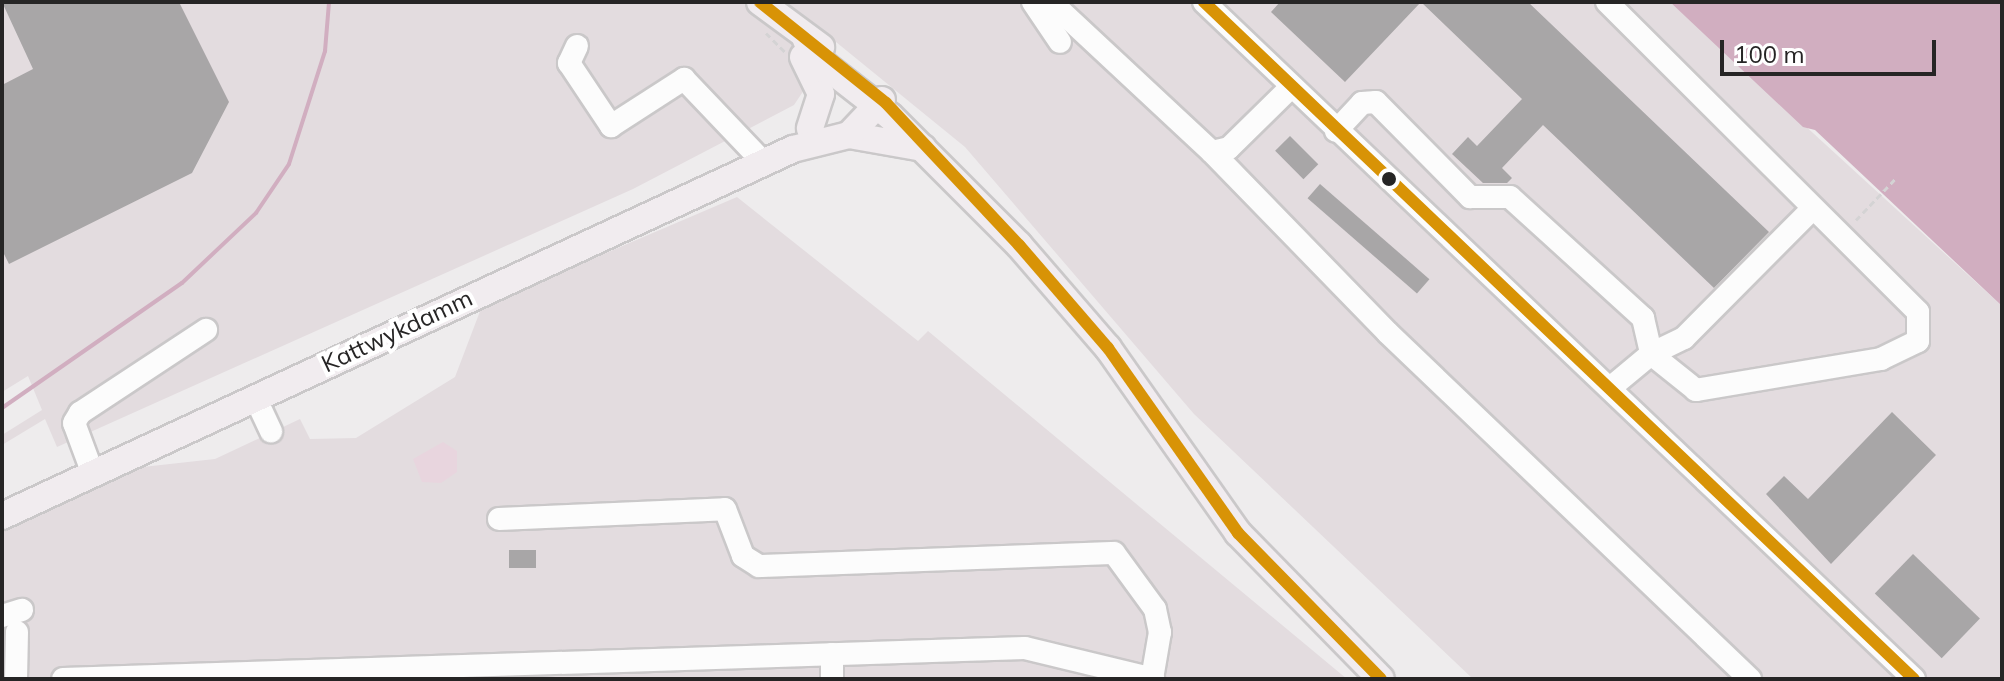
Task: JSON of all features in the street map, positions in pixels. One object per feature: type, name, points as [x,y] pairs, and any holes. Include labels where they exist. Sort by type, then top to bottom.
[{"type":"main road","points":[[767,8],[926,149],[1072,304],[1238,533],[1381,679]]},
{"type":"main road","points":[[767,8],[820,86],[810,128]]},
{"type":"main road","points":[[874,100],[849,135],[926,149]]},
{"type":"main road","name":"Kattwykdamm","points":[[793,149],[810,128],[874,100]]},
{"type":"main road","name":"Kattwykdamm","points":[[2,516],[763,162],[793,149],[849,135]]},
{"type":"street","points":[[1033,2],[1060,42]]},
{"type":"street","points":[[1051,2],[1212,152],[1388,333],[1750,679]]},
{"type":"street","points":[[1204,2],[1290,88],[1914,679]]},
{"type":"street","points":[[1336,131],[1362,103],[1376,102],[1470,197],[1510,197],[1643,318],[1651,354],[1696,390],[1881,359],[1918,341],[1918,312],[1607,2]]},
{"type":"street","points":[[577,46],[569,63],[611,126],[684,79],[763,162]]},
{"type":"street","points":[[1212,152],[1229,148],[1290,88]]},
{"type":"street","points":[[1610,388],[1651,354],[1684,338],[1813,208]]},
{"type":"street","points":[[93,474],[74,423],[80,413],[206,330]]},
{"type":"street","points":[[255,397],[271,432]]},
{"type":"street","points":[[63,679],[430,673],[1025,648],[1153,679],[1160,632],[1155,609],[1114,553],[759,566],[743,556],[725,509],[499,519]]},
{"type":"street","points":[[7,620],[16,679]]},
{"type":"street","points":[[832,654],[832,679]]},
{"type":"path","points":[[1856,220],[1896,178]]},
{"type":"shaded area","points":[[2,2],[1670,2],[2002,306],[2002,679],[1473,679],[1194,414],[965,147],[836,42],[794,105],[633,189],[57,447],[45,419],[2,445],[2,435],[42,410],[28,376],[2,392]]},
{"type":"shaded area","points":[[1670,2],[2002,2],[2002,306],[1815,130],[1803,127]]},
{"type":"shaded area","points":[[737,197],[918,341],[928,331],[1347,679],[2,679],[2,529],[134,468],[215,459],[300,419],[310,439],[356,438],[455,377],[482,306]]},
{"type":"shaded area","points":[[443,442],[457,451],[457,472],[441,483],[422,482],[413,459]]},
{"type":"building","points":[[2,2],[179,2],[229,102],[192,173],[9,264],[2,250],[2,85],[33,69]]},
{"type":"building","points":[[1280,2],[1421,2],[1345,82],[1271,12]]},
{"type":"building","points":[[1421,2],[1528,2],[1769,232],[1714,288],[1543,125],[1502,168],[1512,178],[1507,183],[1483,183],[1452,154],[1468,137],[1477,146],[1522,99]]},
{"type":"building","points":[[1290,136],[1318,164],[1303,179],[1275,151]]},
{"type":"building","points":[[1320,184],[1429,279],[1417,293],[1308,198]]},
{"type":"building","points":[[1892,412],[1936,455],[1831,564],[1766,494],[1784,476],[1808,499]]},
{"type":"building","points":[[509,550],[536,550],[536,568],[509,568]]},
{"type":"building","points":[[1913,554],[1980,619],[1942,658],[1875,594]]},
{"type":"waterway","points":[[2,408],[182,283],[256,213],[289,164],[325,51],[329,2]]},
{"type":"transit line","points":[[760,2],[886,103],[1019,245],[1108,348],[1238,533],[1381,679]]},
{"type":"transit line","points":[[1204,2],[1914,679]]}]
